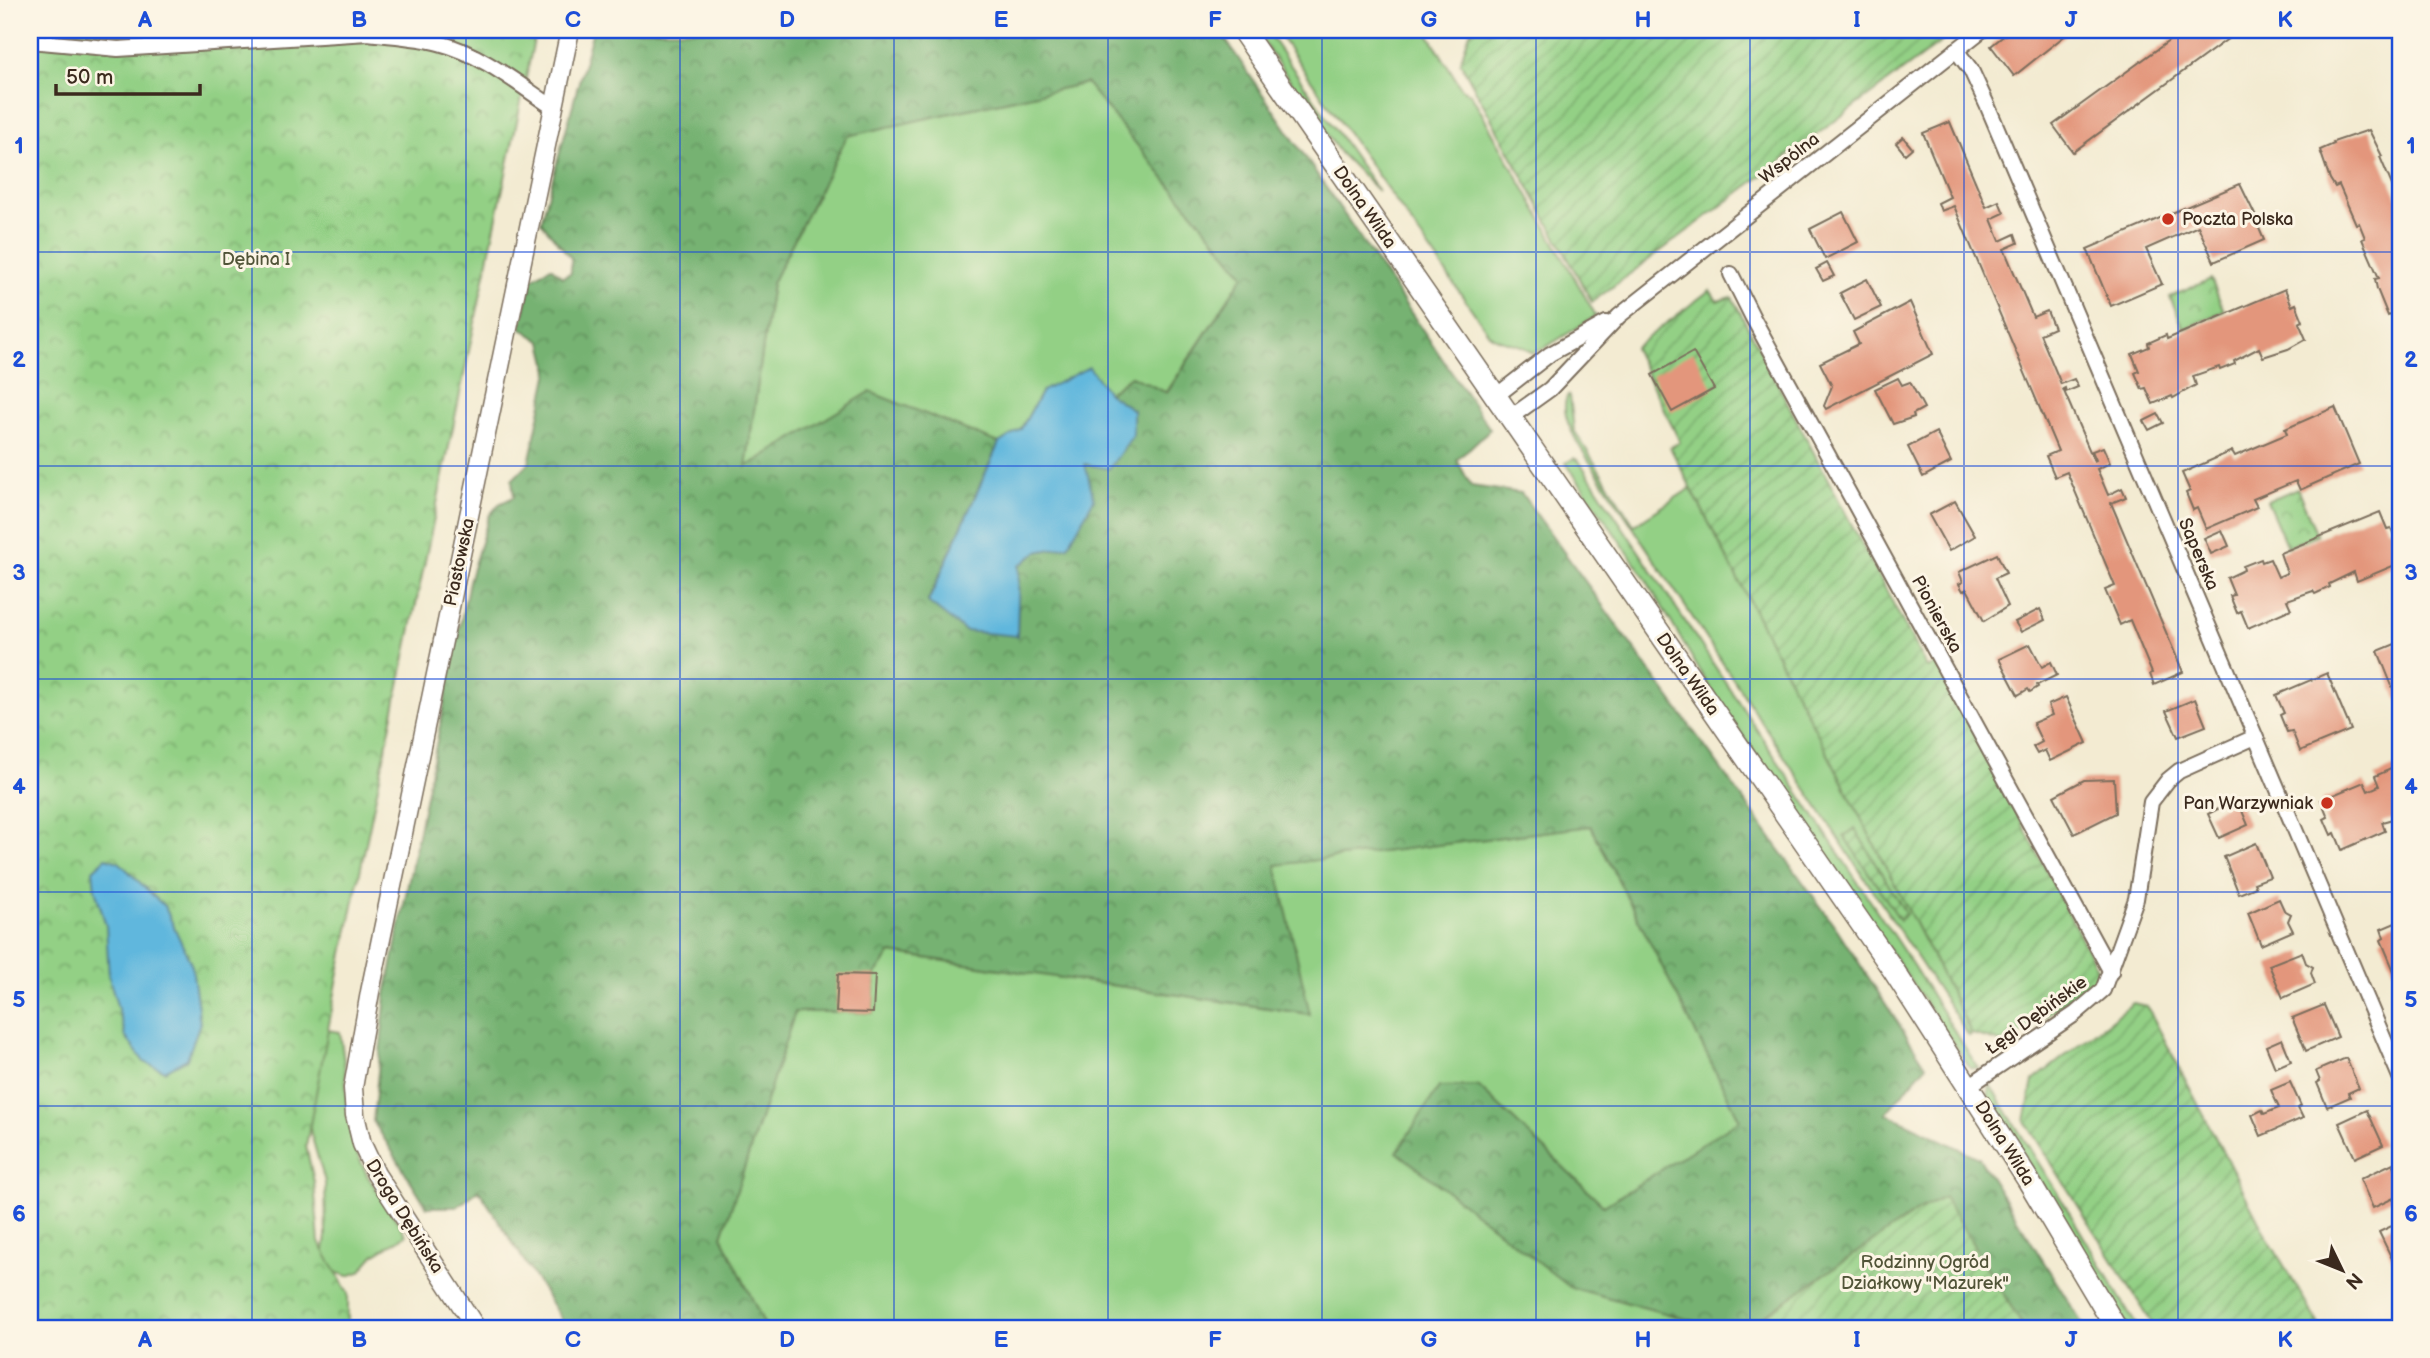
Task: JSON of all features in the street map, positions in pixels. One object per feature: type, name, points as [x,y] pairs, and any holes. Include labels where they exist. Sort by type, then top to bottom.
[{"type":"main road","name":"Dolna Wilda","points":[[1242,30],[1894,971],[1969,1086],[2116,1328]]},
{"type":"street","name":"Piastowska","points":[[353,1096],[370,992],[570,30]]},
{"type":"street","name":"Wspólna","points":[[1511,417],[1550,389],[1619,316],[1982,30]]},
{"type":"street","points":[[30,41],[118,49],[368,33],[440,43],[483,61],[554,108]]},
{"type":"street","name":"Saperska","points":[[1956,50],[1971,70],[2052,257],[2400,1077]]},
{"type":"street","name":"Pionierska","points":[[1731,274],[1752,318],[2111,972]]},
{"type":"street","name":"Wspólna","points":[[1496,396],[1550,354],[1619,316]]},
{"type":"street","name":"Łęgi Dębińskie","points":[[1969,1086],[2076,1014],[2103,990],[2136,899],[2151,802],[2168,780],[2179,771],[2255,737]]},
{"type":"street","name":"Droga Dębińska","points":[[353,1096],[358,1131],[367,1157],[477,1328]]},
{"type":"green space","name":"Dębina I","points":[[30,30],[536,30],[337,982],[306,1146],[314,1182],[319,1242],[348,1293],[348,1328],[30,1328]]},
{"type":"green space","points":[[593,30],[1219,30],[1490,429],[1457,460],[1471,486],[1521,493],[1837,929],[1926,1066],[1886,1113],[1979,1158],[2085,1328],[2024,1328],[1944,1198],[1919,1210],[1746,1328],[1719,1328],[1570,1287],[1397,1152],[1439,1087],[1478,1086],[1604,1206],[1740,1120],[1591,826],[1276,865],[1310,1014],[891,953],[875,975],[836,1012],[795,1012],[722,1236],[766,1328],[567,1328],[479,1190],[457,1207],[427,1207],[373,1121],[386,994],[469,581],[489,516],[499,504],[514,497],[512,480],[529,463],[549,371],[542,342],[521,328],[532,279],[551,267],[562,277],[571,273],[571,258],[541,222]],"holes":[[[1086,83],[1244,275],[1167,393],[1131,376],[1108,393],[1133,410],[1085,464],[1068,545],[1037,552],[1019,566],[1017,636],[928,601],[999,443],[870,392],[746,467],[772,283],[847,136]]]},
{"type":"green space","points":[[1255,30],[1266,30],[1378,191],[1340,153]]},
{"type":"green space","points":[[1276,30],[1426,30],[1462,89],[1471,94],[1596,316],[1532,353],[1489,334]]},
{"type":"green space","points":[[1471,30],[1957,30],[1592,302],[1460,62]]},
{"type":"green space","points":[[1087,83],[1244,275],[1166,393],[1131,376],[1108,393],[1042,391],[1021,429],[999,443],[870,392],[746,467],[772,283],[846,136]]},
{"type":"green space","points":[[2211,279],[2224,311],[2184,329],[2170,297]]},
{"type":"green space","points":[[1710,290],[1717,301],[1732,297],[1927,668],[1939,663],[2098,970],[2095,980],[2007,1044],[1972,1034],[1670,447],[1680,442],[1634,348]]},
{"type":"green space","points":[[1568,395],[1570,396],[1574,430],[1634,525],[1691,488],[1972,1034],[1969,1036],[1580,447],[1568,421]],"holes":[[[1855,830],[1906,914],[1845,836]]]},
{"type":"green space","points":[[1574,458],[1579,461],[1978,1068],[1971,1068],[1967,1063],[1708,685],[1644,576],[1566,463]]},
{"type":"green space","points":[[2297,488],[2317,535],[2287,547],[2267,501]]},
{"type":"green space","points":[[1591,826],[1740,1120],[1604,1206],[1478,1086],[1570,1287],[1719,1328],[766,1328],[722,1236],[795,1011],[873,1013],[875,975],[890,953],[1309,1014],[1275,865]]},
{"type":"green space","points":[[1855,829],[1906,914],[1900,920],[1844,836]]},
{"type":"green space","points":[[2133,1003],[2147,1006],[2267,1237],[2321,1328],[2155,1328],[2025,1121],[2033,1081]]},
{"type":"green space","points":[[291,1025],[340,1032],[346,1077],[346,1111],[353,1144],[367,1175],[406,1235],[374,1255],[360,1272],[348,1276],[331,1271],[323,1257],[326,1236],[325,1182],[311,1134]]},
{"type":"green space","points":[[1990,1085],[2138,1328],[2128,1328],[1988,1096]]},
{"type":"green space","name":"Rodzinny Ogród Działkowy \"Mazurek\"","points":[[1944,1197],[2024,1328],[1746,1328],[1919,1210]]},
{"type":"water","points":[[1089,367],[1108,393],[1133,410],[1133,435],[1109,469],[1085,464],[1094,499],[1068,546],[1037,552],[1019,566],[1017,636],[965,631],[928,602],[999,443],[1021,429],[1042,391]]},
{"type":"water","points":[[106,858],[119,862],[165,907],[192,966],[200,1023],[187,1059],[165,1071],[144,1062],[126,1037],[109,977],[106,926],[95,889],[93,870]]},
{"type":"building","points":[[2011,30],[2072,30],[2014,76],[1991,46]]},
{"type":"building","points":[[2184,30],[2240,30],[2073,152],[2053,125]]},
{"type":"building","points":[[1950,122],[1986,207],[1999,201],[2004,213],[1991,219],[2000,241],[2015,234],[2018,243],[2004,249],[2033,317],[2047,311],[2054,328],[2040,334],[2061,384],[2074,379],[2078,387],[2066,392],[2065,388],[2063,389],[2094,461],[2096,460],[2092,451],[2103,447],[2110,463],[2097,469],[2108,495],[2122,488],[2126,497],[2111,503],[2183,672],[2154,685],[2150,674],[2152,673],[2130,620],[2120,625],[2105,590],[2115,586],[2067,472],[2055,477],[2046,456],[2058,451],[1954,206],[1941,211],[1938,203],[1950,197],[1923,133]]},
{"type":"building","points":[[2369,130],[2400,204],[2400,311],[2388,316],[2377,289],[2375,279],[2379,278],[2362,239],[2365,238],[2359,223],[2356,224],[2339,185],[2335,187],[2330,179],[2320,150],[2334,144],[2333,142]]},
{"type":"building","points":[[1903,137],[1912,148],[1905,154],[1896,143]]},
{"type":"building","points":[[2240,184],[2264,240],[2214,262],[2198,226],[2146,249],[2162,284],[2111,306],[2087,249]]},
{"type":"building","points":[[1843,212],[1858,242],[1825,259],[1810,229]]},
{"type":"building","points":[[1827,263],[1834,276],[1823,281],[1816,269]]},
{"type":"building","points":[[1867,279],[1881,307],[1854,320],[1840,293]]},
{"type":"building","points":[[2285,289],[2292,306],[2296,304],[2303,321],[2299,323],[2306,339],[2288,349],[2263,357],[2259,348],[2234,361],[2235,364],[2193,376],[2196,385],[2173,398],[2172,396],[2153,404],[2135,373],[2139,371],[2132,354],[2149,347],[2148,343],[2166,335],[2167,339]]},
{"type":"building","points":[[1910,302],[1933,354],[1826,409],[1824,406],[1832,386],[1820,363],[1859,344],[1853,332]]},
{"type":"building","points":[[1693,352],[1714,389],[1672,412],[1652,375]]},
{"type":"building","points":[[1898,378],[1902,385],[1910,382],[1924,408],[1913,414],[1914,417],[1893,424],[1875,389]]},
{"type":"building","points":[[2335,407],[2359,464],[2300,490],[2296,481],[2253,499],[2257,507],[2206,529],[2197,508],[2193,510],[2186,493],[2190,491],[2182,473],[2232,451],[2235,456],[2287,434],[2285,429]]},
{"type":"building","points":[[2158,414],[2163,423],[2149,430],[2144,421]]},
{"type":"building","points":[[1936,432],[1951,462],[1923,477],[1908,447]]},
{"type":"building","points":[[1955,501],[1975,536],[1949,551],[1929,515]]},
{"type":"building","points":[[2380,512],[2387,529],[2391,528],[2398,544],[2394,546],[2400,563],[2357,581],[2354,572],[2315,594],[2313,591],[2287,600],[2291,609],[2248,628],[2241,611],[2237,613],[2227,578],[2244,570],[2243,566],[2261,559],[2262,562],[2270,559],[2278,577],[2287,573],[2280,553]]},
{"type":"building","points":[[2222,530],[2229,546],[2211,554],[2204,538]]},
{"type":"building","points":[[1997,554],[2006,573],[1995,578],[2008,606],[1984,621],[1967,589],[1963,591],[1959,584],[1963,582],[1959,572]]},
{"type":"building","points":[[2040,609],[2045,620],[2021,632],[2015,622]]},
{"type":"building","points":[[2400,642],[2400,706],[2378,651]]},
{"type":"building","points":[[2030,644],[2042,667],[2051,662],[2057,675],[2037,685],[2038,687],[2030,692],[2028,689],[2018,695],[1999,659]]},
{"type":"building","points":[[2327,673],[2351,730],[2300,751],[2292,731],[2287,732],[2280,715],[2284,713],[2276,695]]},
{"type":"building","points":[[2066,697],[2087,743],[2050,761],[2045,750],[2037,754],[2033,747],[2042,742],[2033,723],[2052,715],[2048,705]]},
{"type":"building","points":[[2195,699],[2206,726],[2178,737],[2166,711]]},
{"type":"building","points":[[2400,765],[2400,817],[2382,822],[2385,831],[2342,850],[2335,833],[2331,835],[2324,819],[2328,817],[2321,800],[2364,782],[2368,791],[2379,786],[2375,776]]},
{"type":"building","points":[[2114,779],[2116,813],[2074,834],[2054,796],[2084,780]]},
{"type":"building","points":[[2237,799],[2248,825],[2219,838],[2208,814]]},
{"type":"building","points":[[2256,843],[2270,877],[2254,883],[2256,887],[2239,894],[2224,857]]},
{"type":"building","points":[[2279,899],[2284,910],[2291,914],[2288,921],[2293,931],[2261,945],[2248,913]]},
{"type":"building","points":[[2400,921],[2400,968],[2394,971],[2381,940],[2384,938],[2381,929]]},
{"type":"building","points":[[2302,952],[2306,963],[2313,967],[2311,973],[2315,984],[2283,998],[2269,965]]},
{"type":"building","points":[[838,974],[875,975],[873,1013],[836,1012]]},
{"type":"building","points":[[2324,1005],[2338,1037],[2306,1051],[2292,1018]]},
{"type":"building","points":[[2282,1039],[2291,1061],[2275,1068],[2266,1046]]},
{"type":"building","points":[[2346,1058],[2359,1088],[2348,1093],[2350,1097],[2327,1107],[2317,1083],[2320,1081],[2316,1071]]},
{"type":"building","points":[[2290,1082],[2301,1106],[2298,1108],[2303,1118],[2261,1136],[2252,1115],[2262,1110],[2264,1114],[2279,1108],[2271,1090]]},
{"type":"building","points":[[2367,1110],[2383,1145],[2355,1158],[2339,1123]]},
{"type":"building","points":[[2393,1163],[2400,1177],[2400,1195],[2373,1208],[2360,1179]]},
{"type":"building","points":[[2400,1222],[2400,1267],[2397,1269],[2379,1232]]},
{"type":"place","name":"Poczta Polska","points":[[2168,219]]},
{"type":"place","name":"Pan Warzywniak","points":[[2327,803]]}]
